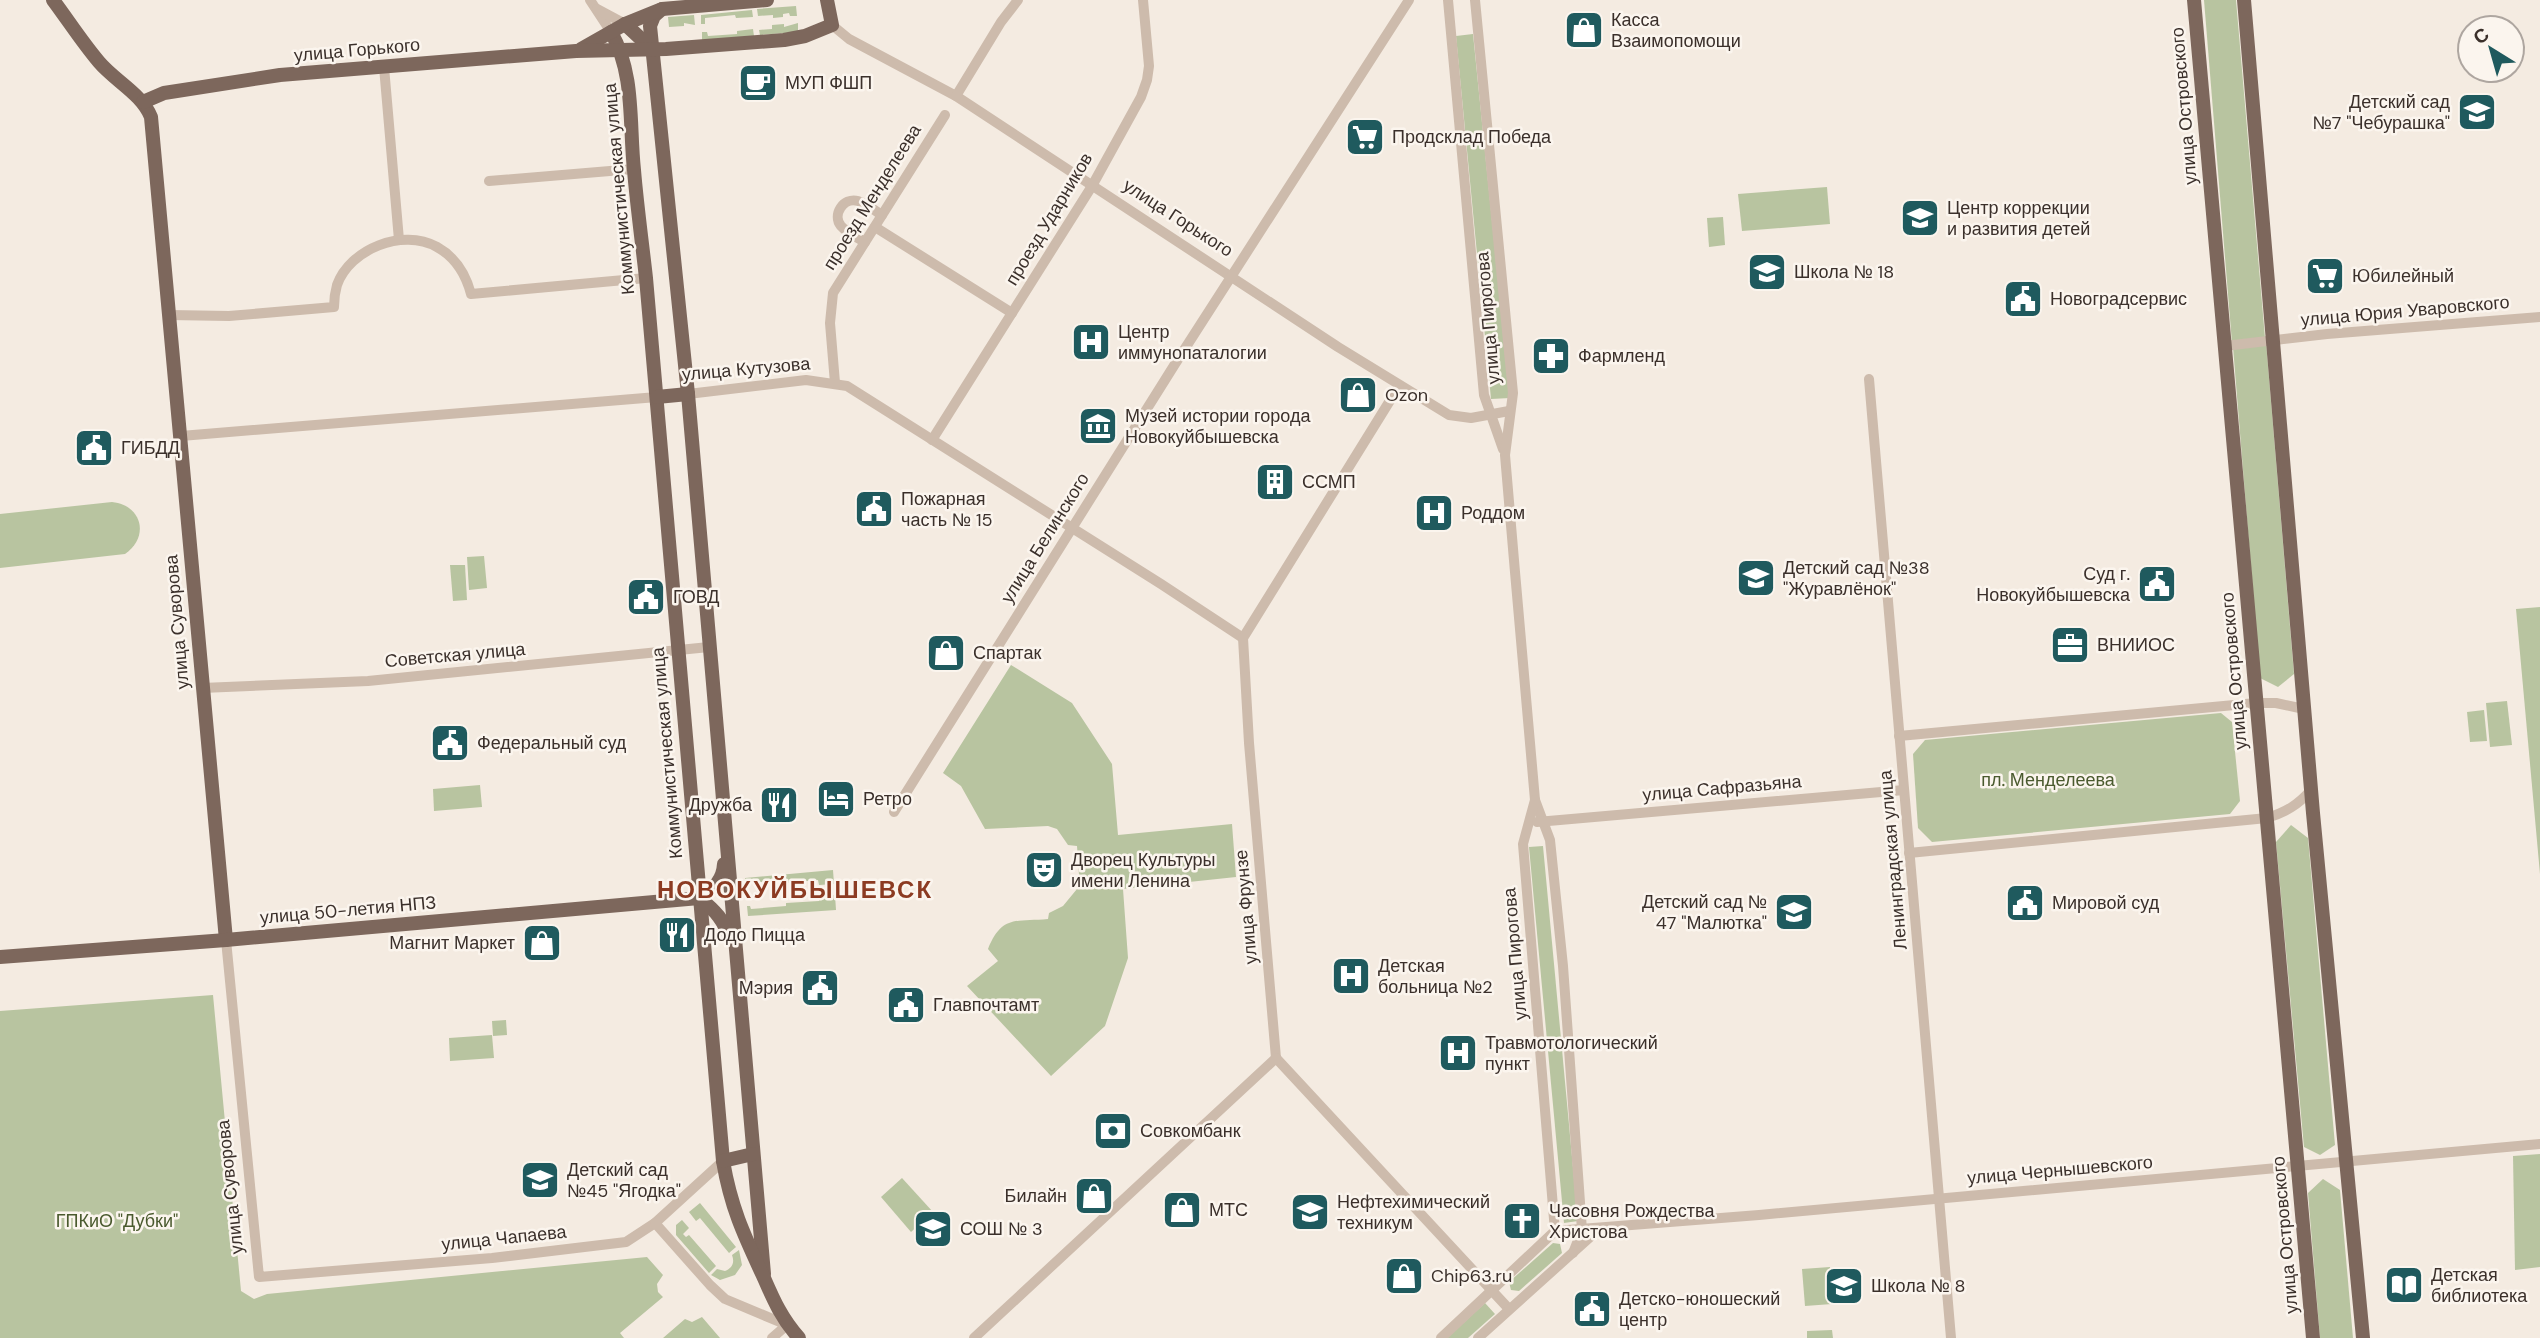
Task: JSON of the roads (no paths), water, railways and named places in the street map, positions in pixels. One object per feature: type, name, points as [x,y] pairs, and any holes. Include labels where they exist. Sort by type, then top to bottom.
[{"type":"main road","points":[[53,0],[97,60],[120,84],[143,102]]},
{"type":"main road","points":[[576,51],[625,24],[662,9],[767,0]]},
{"type":"main road","points":[[827,0],[832,25]]},
{"type":"main road","name":"улица Островского","points":[[2194,0],[2313,1338]]},
{"type":"main road","points":[[2244,0],[2311,790],[2362,1338]]},
{"type":"main road","name":"Коммунистическая улица","points":[[662,9],[651,21],[653,50],[688,394],[764,1279]]},
{"type":"main road","points":[[625,24],[653,50]]},
{"type":"main road","name":"улица Горького","points":[[143,102],[164,93],[280,75],[576,51],[653,50],[785,40],[805,36],[832,25]]},
{"type":"main road","name":"Коммунистическая улица","points":[[611,32],[627,70],[723,1161],[738,1223],[775,1305],[799,1338]]},
{"type":"main road","name":"улица Суворова","points":[[143,102],[151,117],[226,940]]},
{"type":"main road","name":"улица Кутузова","points":[[657,397],[688,394]]},
{"type":"main road","points":[[726,827],[723,874],[716,887],[699,898],[716,910],[727,927],[738,968]]},
{"type":"main road","name":"улица 50-летия НПЗ","points":[[0,957],[699,898]]},
{"type":"main road","points":[[723,1161],[753,1154]]},
{"type":"street","points":[[956,96],[1017,0]]},
{"type":"street","name":"проезд Ударников","points":[[932,440],[1092,186],[1147,80],[1149,66],[1143,0]]},
{"type":"street","name":"улица Белинского","points":[[894,812],[1231,276],[1409,0]]},
{"type":"street","name":"улица Пирогова","points":[[1448,0],[1484,395],[1505,455]]},
{"type":"street","name":"улица Пирогова","points":[[1475,0],[1513,393],[1505,455],[1535,800],[1550,840],[1563,966],[1582,1230]]},
{"type":"street","points":[[594,5],[625,24]]},
{"type":"street","points":[[594,5],[611,32]]},
{"type":"street","name":"улица Горького","points":[[832,25],[849,39],[956,96],[1399,386],[1450,415],[1471,418],[1509,411]]},
{"type":"street","points":[[384,67],[399,240]]},
{"type":"street","name":"проезд Менделеева","points":[[835,383],[830,323],[833,293],[945,115]]},
{"type":"street","points":[[489,181],[634,169]]},
{"type":"street","points":[[865,242],[842,227],[838,218],[840,207],[849,201],[860,201],[882,215]]},
{"type":"street","points":[[875,227],[1012,313]]},
{"type":"street","points":[[169,315],[229,316],[334,307],[336,286],[346,268],[365,252],[399,240],[436,246],[456,263],[471,294],[646,278]]},
{"type":"street","name":"улица Юрия Уваровского","points":[[2225,346],[2540,317]]},
{"type":"street","name":"Ленинградская улица","points":[[1869,379],[1951,1338]]},
{"type":"street","name":"улица Кутузова","points":[[688,394],[806,380],[847,386],[1243,638]]},
{"type":"street","points":[[1243,638],[1399,386]]},
{"type":"street","name":"улица Кутузова","points":[[181,436],[657,397]]},
{"type":"street","name":"улица Фрунзе","points":[[1243,638],[1249,743],[1276,1058]]},
{"type":"street","name":"Советская улица","points":[[202,688],[368,681],[709,647]]},
{"type":"street","points":[[1899,736],[2256,703],[2276,703],[2304,709]]},
{"type":"street","name":"улица Сафразьяна","points":[[1528,823],[1904,790]]},
{"type":"street","points":[[1909,853],[2267,818],[2284,813],[2299,804],[2311,790]]},
{"type":"street","name":"улица Пирогова","points":[[1535,800],[1523,844],[1555,1231]]},
{"type":"street","name":"улица Суворова","points":[[226,940],[259,1276]]},
{"type":"street","points":[[974,1338],[1276,1058],[1510,1308]]},
{"type":"street","name":"улица Чернышевского","points":[[1555,1231],[2540,1144]]},
{"type":"street","name":"улица Чапаева","points":[[259,1276],[492,1258],[626,1242],[655,1223],[723,1161]]},
{"type":"street","points":[[655,1223],[725,1298],[787,1325],[772,1338]]},
{"type":"street","points":[[1478,1338],[1599,1228]]},
{"type":"street","points":[[1573,1253],[1582,1230]]},
{"type":"street","points":[[1441,1338],[1555,1231]]},
{"type":"place","name":"Касса Взаимопомощи","points":[[1584,30]]},
{"type":"place","name":"МУП ФШП","points":[[758,83]]},
{"type":"place","name":"Детский сад №7 \"Чебурашка\"","points":[[2477,112]]},
{"type":"place","name":"Продсклад Победа","points":[[1365,137]]},
{"type":"place","name":"Центр коррекции и развития детей","points":[[1920,218]]},
{"type":"place","name":"Школа № 18","points":[[1767,272]]},
{"type":"place","name":"Юбилейный","points":[[2325,276]]},
{"type":"place","name":"Новоградсервис","points":[[2023,299]]},
{"type":"place","name":"Центр иммунопаталогии","points":[[1091,342]]},
{"type":"place","name":"Фармленд","points":[[1551,356]]},
{"type":"place","name":"Ozon","points":[[1358,395]]},
{"type":"place","name":"Музей истории города Новокуйбышевска","points":[[1098,426]]},
{"type":"place","name":"ГИБДД","points":[[94,448]]},
{"type":"place","name":"ССМП","points":[[1275,482]]},
{"type":"place","name":"Пожарная часть № 15","points":[[874,509]]},
{"type":"place","name":"Роддом","points":[[1434,513]]},
{"type":"place","name":"Детский сад №38 \"Журавлёнок\"","points":[[1756,578]]},
{"type":"place","name":"Суд г. Новокуйбышевска","points":[[2157,584]]},
{"type":"place","name":"ГОВД","points":[[646,597]]},
{"type":"place","name":"ВНИИОС","points":[[2070,645]]},
{"type":"place","name":"Спартак","points":[[946,653]]},
{"type":"place","name":"Федеральный суд","points":[[450,743]]},
{"type":"place","name":"Ретро","points":[[836,799]]},
{"type":"place","name":"Дружба","points":[[779,805]]},
{"type":"place","name":"Дворец Культуры имени Ленина","points":[[1044,870]]},
{"type":"place","name":"Мировой суд","points":[[2025,903]]},
{"type":"place","name":"Детский сад № 47 \"Малютка\"","points":[[1794,912]]},
{"type":"place","name":"Додо Пицца","points":[[677,935]]},
{"type":"place","name":"Магнит Маркет","points":[[542,943]]},
{"type":"place","name":"Детская больница №2","points":[[1351,976]]},
{"type":"place","name":"Мэрия","points":[[820,988]]},
{"type":"place","name":"Главпочтамт","points":[[906,1005]]},
{"type":"place","name":"Травмотологический пункт","points":[[1458,1053]]},
{"type":"place","name":"Совкомбанк","points":[[1113,1131]]},
{"type":"place","name":"Детский сад №45 \"Ягодка\"","points":[[540,1180]]},
{"type":"place","name":"Билайн","points":[[1094,1196]]},
{"type":"place","name":"МТС","points":[[1182,1210]]},
{"type":"place","name":"Нефтехимический техникум","points":[[1310,1212]]},
{"type":"place","name":"Часовня Рождества Христова","points":[[1522,1221]]},
{"type":"place","name":"СОШ № 3","points":[[933,1229]]},
{"type":"place","name":"Chip63.ru","points":[[1404,1276]]},
{"type":"place","name":"Детская библиотека","points":[[2404,1285]]},
{"type":"place","name":"Школа № 8","points":[[1844,1286]]},
{"type":"place","name":"Детско-юношеский центр","points":[[1592,1309]]},
{"type":"district","name":"НОВОКУЙБЫШЕВСК","points":[[795,889]]},
{"type":"park label","name":"пл. Менделеева","points":[[2048,780]]},
{"type":"park label","name":"ГПКиО \"Дубки\"","points":[[117,1221]]}]
